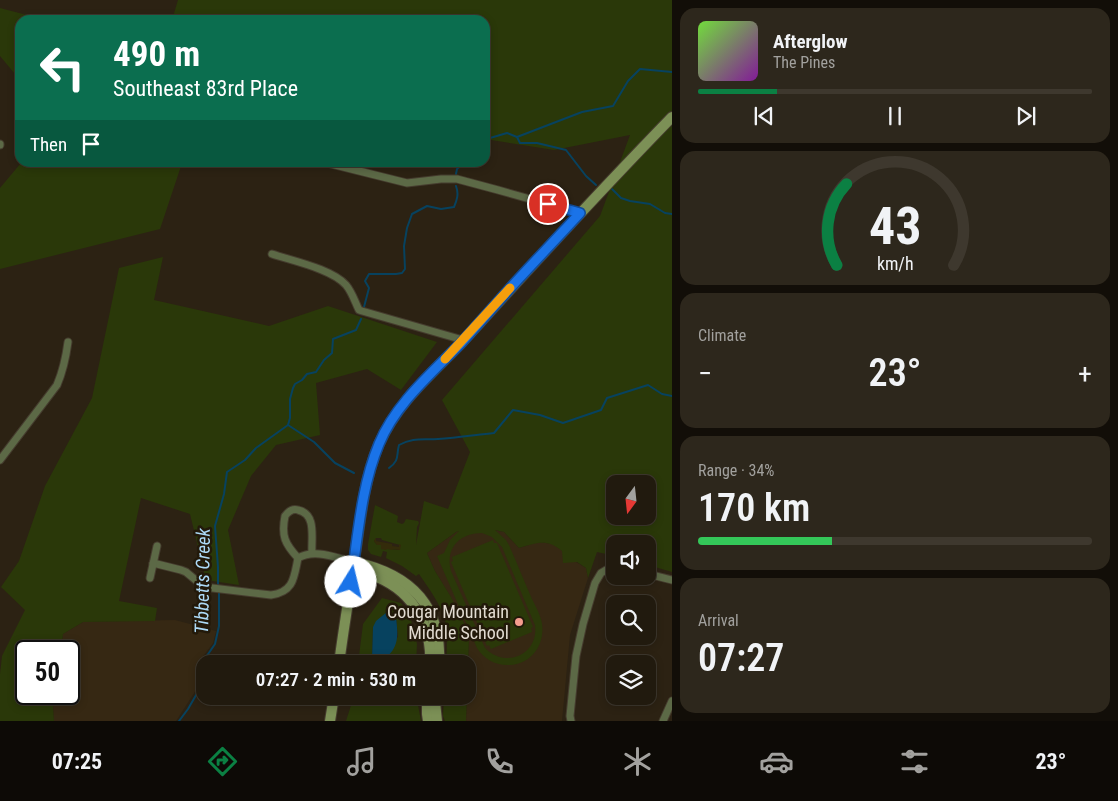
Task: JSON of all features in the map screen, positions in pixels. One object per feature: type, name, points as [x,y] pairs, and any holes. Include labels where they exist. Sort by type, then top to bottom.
[{"type":"main road","points":[[339,655],[366,483],[379,444],[388,427],[406,400],[672,117]]},
{"type":"main road","points":[[353,567],[373,566],[389,572],[402,580],[420,597],[436,626],[439,655]]},
{"type":"main road","points":[[353,567],[386,581],[411,602],[421,616],[426,629],[430,655]]},
{"type":"main road","points":[[330,721],[333,705]]},
{"type":"main road","points":[[427,705],[428,721]]},
{"type":"main road","points":[[435,705],[437,721]]},
{"type":"street","points":[[343,167],[407,183],[441,179],[457,180],[580,213]]},
{"type":"street","points":[[272,254],[325,272],[341,280],[348,287],[359,310],[463,340]]},
{"type":"street","points":[[0,460],[57,385],[61,377],[68,342]]},
{"type":"street","points":[[298,558],[284,538],[284,516],[292,510],[301,510],[311,520],[312,553]]},
{"type":"street","points":[[150,578],[157,546]]},
{"type":"street","points":[[298,558],[312,553],[353,567]]},
{"type":"street","points":[[153,563],[186,572],[204,587],[271,595],[286,590],[292,582],[298,558]]},
{"type":"street","points":[[571,721],[577,648],[595,583],[601,573],[606,570]]},
{"type":"street","points":[[656,576],[672,580]]},
{"type":"street","points":[[663,721],[672,702]]},
{"type":"shaded area","name":"Cougar Mountain Middle School","points":[[471,526],[504,532],[519,548],[538,542],[554,544],[586,568],[588,578],[570,635],[562,721],[466,721],[467,705],[476,705],[476,655],[468,655],[469,637],[466,627],[427,553],[456,532]]},
{"type":"shaded area","points":[[175,620],[216,631],[213,643],[204,655],[196,655],[196,690],[176,721],[54,721],[53,705],[80,705],[80,640],[62,640],[63,634],[83,622]]},
{"type":"green space","points":[[178,0],[672,0],[672,572],[656,567],[656,535],[606,535],[606,554],[597,552],[588,578],[586,568],[577,562],[563,563],[562,551],[557,547],[541,543],[519,548],[504,532],[495,530],[509,545],[542,624],[539,646],[530,657],[518,664],[500,664],[487,658],[477,648],[437,556],[444,553],[450,540],[459,531],[456,532],[427,553],[466,627],[469,637],[468,655],[446,655],[447,633],[444,616],[419,574],[416,576],[386,558],[387,552],[383,551],[381,557],[371,554],[368,550],[375,505],[398,516],[397,522],[402,524],[406,519],[418,521],[416,545],[424,501],[448,509],[470,452],[442,400],[600,216],[630,135],[554,150],[490,140],[490,15],[174,15]],"holes":[[[482,533],[492,537],[502,547],[535,625],[535,635],[532,644],[519,656],[511,658],[493,654],[485,648],[451,571],[450,556],[452,549],[461,539]],[[376,538],[381,538],[382,540],[400,545],[399,550],[381,548],[382,545],[377,545],[374,541]]]},
{"type":"green space","points":[[0,8],[27,15],[15,15],[15,74],[0,56]]},
{"type":"green space","points":[[18,167],[181,167],[160,229],[0,269],[0,188]]},
{"type":"green space","points":[[163,257],[154,300],[269,326],[328,306],[437,342],[401,390],[367,369],[316,383],[320,435],[276,445],[251,476],[228,530],[239,585],[206,580],[190,514],[141,498],[119,601],[157,608],[155,621],[83,622],[63,634],[62,640],[15,640],[15,705],[53,705],[54,721],[0,721],[2,656],[25,610],[1,587],[19,561],[45,486],[92,398],[119,268]]},
{"type":"green space","points":[[493,540],[494,543],[497,543],[533,627],[531,628],[532,632],[491,649],[489,645],[487,646],[451,562],[453,561],[452,557]]},
{"type":"green space","points":[[382,598],[401,603],[410,616],[417,644],[416,655],[376,655],[398,637],[396,617],[373,627],[372,655],[359,655],[363,624]]},
{"type":"green space","points":[[351,705],[418,705],[421,721],[346,721]]},
{"type":"green space","points":[[444,705],[467,705],[466,721],[445,721],[443,716]]},
{"type":"sand","points":[[376,538],[376,541],[392,544],[392,546],[399,547],[399,544],[401,545],[400,550],[381,549],[381,545],[377,545],[374,541]]},
{"type":"water","points":[[387,612],[396,617],[397,641],[389,655],[372,655],[373,627],[376,621]]},
{"type":"waterway","name":"Tibbetts Creek","points":[[490,138],[507,133],[517,137],[582,112],[613,106],[628,81],[640,69],[672,72]]},
{"type":"waterway","points":[[517,137],[520,143],[537,143],[566,150],[586,176],[596,185]]},
{"type":"waterway","name":"Tibbetts Creek","points":[[456,174],[459,167]]},
{"type":"waterway","name":"Tibbetts Creek","points":[[364,307],[369,288],[365,281],[369,274],[396,274],[402,273],[405,269],[404,246],[412,214],[427,206],[441,209],[454,207],[457,197],[456,186]]},
{"type":"waterway","points":[[612,189],[621,198],[650,204],[665,213],[672,214]]},
{"type":"waterway","name":"Tibbetts Creek","points":[[218,587],[215,526],[224,494],[227,472],[288,425],[290,399],[295,384],[307,374],[316,372],[324,360],[332,353],[333,339],[356,330],[361,319]]},
{"type":"waterway","points":[[389,468],[396,460],[399,445],[404,442],[494,433],[513,410],[540,415],[563,423],[601,410],[607,398],[648,385],[662,394],[672,396]]},
{"type":"waterway","points":[[288,425],[314,442],[335,463],[354,473]]},
{"type":"waterway","name":"Tibbetts Creek","points":[[179,721],[199,690],[203,678],[204,660],[215,644],[219,626],[219,592]]},
{"type":"slow traffic","points":[[445,359],[510,288]]},
{"type":"place","name":"Cougar Mountain Middle School","points":[[519,622]]},
{"type":"route","points":[[351,582],[366,483],[379,444],[401,406],[411,394],[580,213],[548,204]]}]
